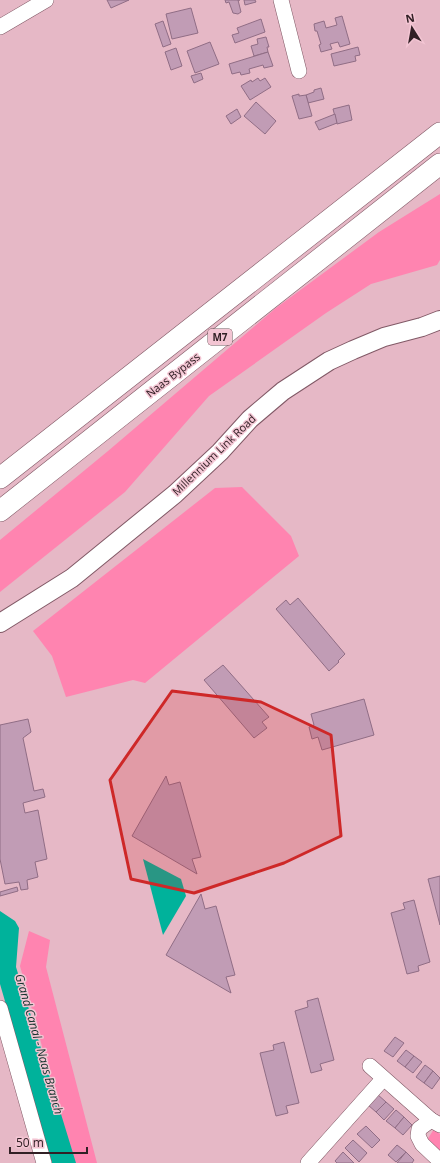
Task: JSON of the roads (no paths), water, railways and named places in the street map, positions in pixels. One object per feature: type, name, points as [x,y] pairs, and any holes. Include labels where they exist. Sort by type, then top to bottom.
[{"type":"highway","name":"M7","points":[[0,478],[440,134]]},
{"type":"highway","name":"Naas Bypass","points":[[0,511],[440,164]]},
{"type":"main road","name":"Millennium Link Road","points":[[0,622],[72,578],[175,494],[220,452],[250,419],[283,391],[329,362],[353,350],[384,337],[422,327],[440,320]]},
{"type":"main road","name":"Millennium Link Road","points":[[422,327],[440,327]]},
{"type":"street","points":[[0,27],[46,0]]},
{"type":"street","points":[[281,0],[299,71]]},
{"type":"street","points":[[0,1008],[44,1163]]},
{"type":"street","points":[[370,1066],[383,1079],[436,1123],[419,1130],[418,1136],[422,1144],[440,1161]]},
{"type":"street","points":[[308,1163],[383,1079]]},
{"type":"water","points":[[143,859],[181,879],[186,896],[163,935]]},
{"type":"water","name":"Grand Canal - Naas Branch","points":[[0,911],[15,921],[19,928],[16,967],[76,1163],[52,1163],[0,984]]}]
